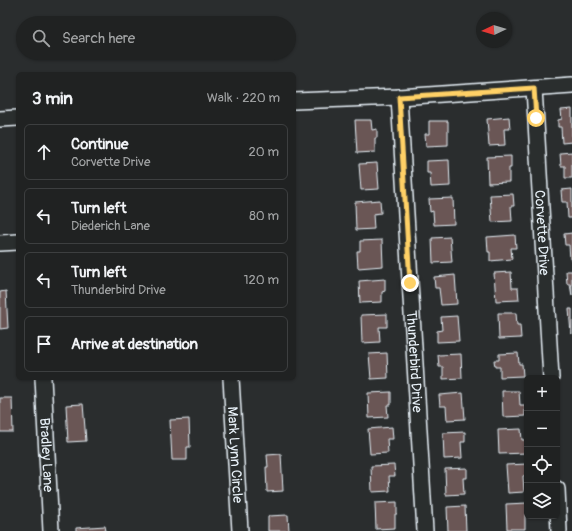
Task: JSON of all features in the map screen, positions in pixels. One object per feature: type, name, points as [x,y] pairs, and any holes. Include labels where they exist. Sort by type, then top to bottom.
[{"type":"street","points":[[296,101],[399,97],[572,85]]},
{"type":"street","name":"Corvette Drive","points":[[534,88],[551,375]]},
{"type":"street","name":"Thunderbird Drive","points":[[399,97],[425,531]]},
{"type":"street","points":[[0,119],[16,118]]},
{"type":"street","points":[[0,243],[16,242]]},
{"type":"street","name":"Bradley Lane","points":[[43,380],[51,531]]},
{"type":"street","name":"Mark Lynn Circle","points":[[231,380],[240,531]]},
{"type":"street","points":[[558,519],[559,531]]},
{"type":"building","points":[[572,109],[572,142],[562,143],[561,127],[558,127],[558,120],[562,119],[561,110]]},
{"type":"building","points":[[509,117],[510,129],[504,129],[505,145],[489,146],[487,119]]},
{"type":"building","points":[[355,120],[371,120],[372,130],[377,129],[377,138],[375,138],[375,152],[357,153]]},
{"type":"building","points":[[429,121],[448,121],[448,145],[426,146],[425,134],[429,134]]},
{"type":"building","points":[[572,152],[572,178],[565,178],[565,166],[561,166],[560,153]]},
{"type":"building","points":[[511,156],[509,182],[488,183],[487,157]]},
{"type":"building","points":[[449,160],[450,186],[431,187],[430,173],[427,173],[427,161]]},
{"type":"building","points":[[377,163],[379,189],[361,190],[359,164]]},
{"type":"building","points":[[572,189],[572,218],[568,218],[567,202],[562,202],[561,190]]},
{"type":"building","points":[[513,194],[514,206],[511,206],[512,221],[492,222],[490,195]]},
{"type":"building","points":[[453,198],[454,224],[434,225],[433,211],[430,212],[429,199]]},
{"type":"building","points":[[380,200],[381,213],[373,214],[374,229],[356,230],[355,202]]},
{"type":"building","points":[[572,233],[572,259],[570,259],[569,245],[565,245],[564,234]]},
{"type":"building","points":[[515,235],[516,248],[511,248],[512,259],[490,261],[487,237]]},
{"type":"building","points":[[450,237],[452,262],[433,263],[432,238]]},
{"type":"building","points":[[382,240],[383,266],[358,268],[357,251],[360,251],[360,241]]},
{"type":"building","points":[[566,271],[572,271],[572,296],[570,284],[567,284]]},
{"type":"building","points":[[511,272],[512,288],[518,288],[519,300],[496,301],[494,273]]},
{"type":"building","points":[[455,275],[457,304],[441,305],[439,288],[435,288],[434,277]]},
{"type":"building","points":[[385,279],[385,291],[382,292],[382,302],[360,303],[359,281]]},
{"type":"building","points":[[6,291],[8,328],[0,329],[0,292]]},
{"type":"building","points":[[569,309],[572,309],[572,334],[571,334]]},
{"type":"building","points":[[498,313],[516,313],[517,325],[520,325],[521,338],[499,339]]},
{"type":"building","points":[[387,314],[387,327],[379,327],[380,342],[362,343],[361,315]]},
{"type":"building","points":[[457,316],[459,341],[437,342],[437,331],[442,330],[441,317]]},
{"type":"building","points":[[387,353],[388,378],[371,379],[369,354]]},
{"type":"building","points":[[518,353],[519,364],[522,364],[523,376],[500,377],[500,367],[495,367],[494,360],[499,360],[499,354]]},
{"type":"building","points":[[461,354],[462,378],[443,379],[443,367],[439,367],[438,355]]},
{"type":"building","points":[[502,391],[519,391],[520,405],[524,405],[524,416],[503,417]]},
{"type":"building","points":[[391,392],[391,405],[387,405],[388,417],[369,418],[368,393]]},
{"type":"building","points":[[463,393],[465,419],[447,420],[446,406],[440,406],[439,395]]},
{"type":"building","points":[[0,398],[12,398],[13,432],[0,432]]},
{"type":"building","points":[[83,404],[86,441],[68,442],[66,405]]},
{"type":"building","points":[[189,419],[190,447],[187,447],[187,460],[172,460],[170,420]]},
{"type":"building","points":[[392,427],[393,439],[387,439],[388,453],[370,454],[368,429]]},
{"type":"building","points":[[521,429],[522,440],[524,440],[524,453],[499,454],[498,430]]},
{"type":"building","points":[[465,432],[465,442],[461,442],[462,458],[444,459],[443,433]]},
{"type":"building","points":[[281,454],[283,491],[267,492],[267,455]]},
{"type":"building","points":[[524,464],[524,492],[508,493],[506,465]]},
{"type":"building","points":[[394,465],[395,476],[389,476],[390,491],[372,492],[371,466]]},
{"type":"building","points":[[467,468],[467,478],[463,478],[464,494],[446,495],[445,469]]},
{"type":"building","points":[[397,502],[395,528],[376,529],[375,503]]},
{"type":"building","points":[[524,503],[525,529],[507,529],[506,504]]},
{"type":"building","points":[[465,506],[466,531],[448,531],[447,507]]},
{"type":"building","points":[[288,515],[289,531],[268,531],[268,516]]},
{"type":"building","points":[[105,526],[106,531],[76,531],[76,528]]},
{"type":"route","points":[[410,283],[399,97],[534,88],[536,118]]}]
